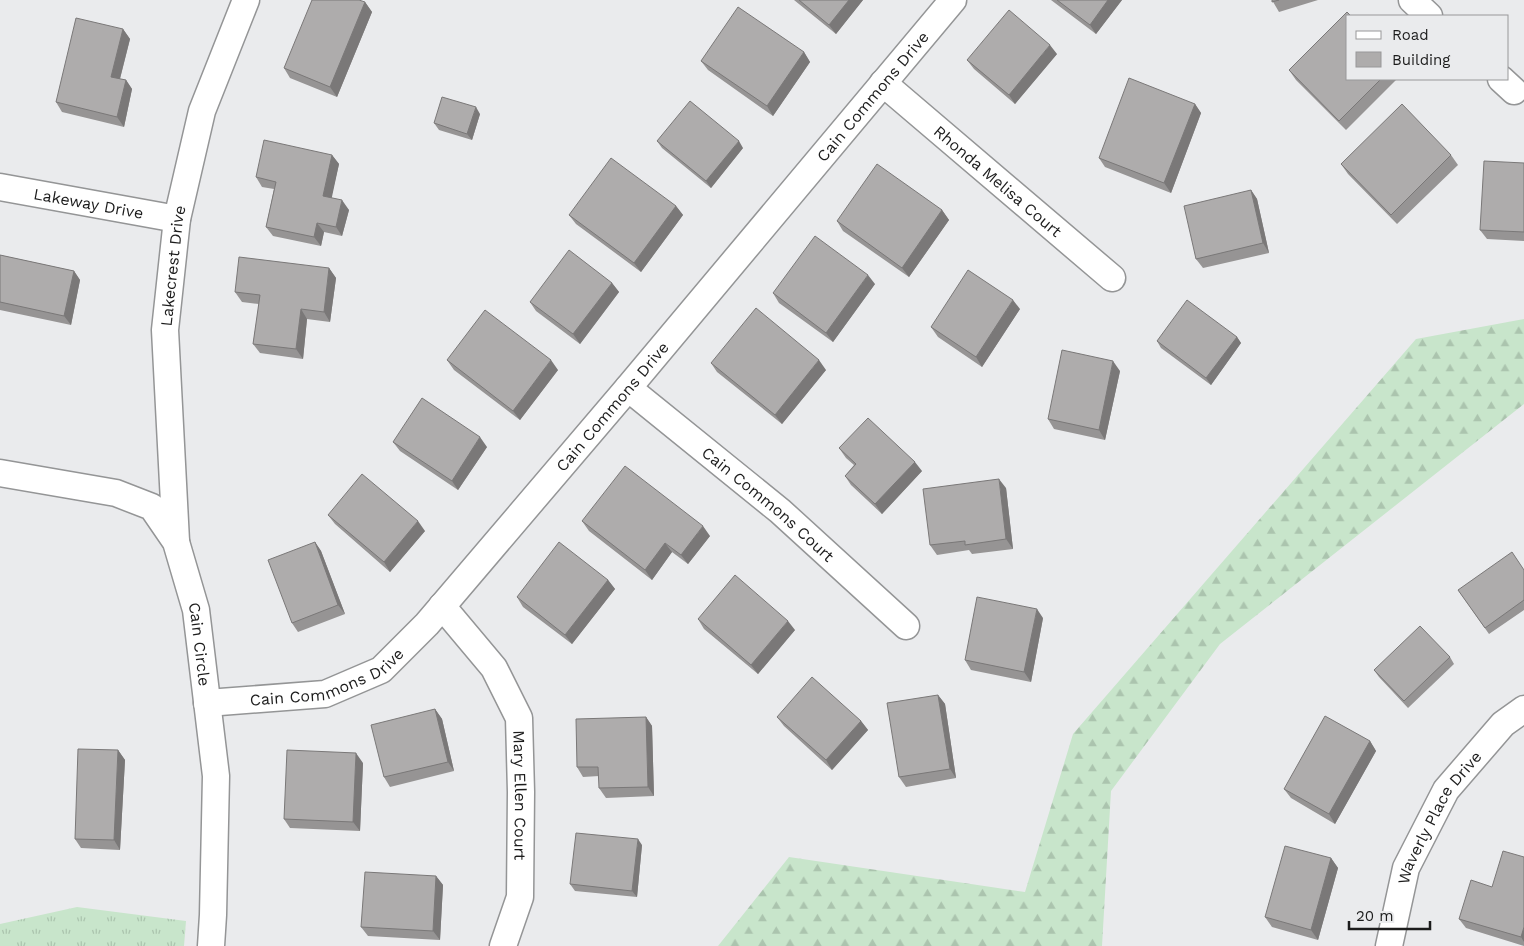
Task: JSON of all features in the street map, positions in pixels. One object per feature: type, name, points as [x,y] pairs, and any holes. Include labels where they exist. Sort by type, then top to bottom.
[{"type":"street","name":"Lakecrest Drive","points":[[176,542],[166,330],[177,219],[202,111],[246,0]]},
{"type":"street","name":"Cain Commons Drive","points":[[207,703],[325,694],[381,670],[427,624],[628,388],[953,0]]},
{"type":"street","points":[[1412,0],[1429,15]]},
{"type":"street","name":"Rhonda Melisa Court","points":[[883,84],[1112,278]]},
{"type":"street","name":"Lakeway Drive","points":[[0,187],[177,219]]},
{"type":"street","name":"Cain Commons Court","points":[[628,388],[780,511],[906,626]]},
{"type":"street","name":"Cain Circle","points":[[0,473],[116,493],[152,507],[176,542],[196,610],[216,776],[213,915],[210,946]]},
{"type":"street","name":"Mary Ellen Court","points":[[442,606],[494,668],[519,718],[521,792],[520,898],[502,946]]},
{"type":"street","name":"Waverly Place Drive","points":[[1389,946],[1406,868],[1446,790],[1503,724],[1524,709]]},
{"type":"green space","points":[[1524,319],[1524,404],[1220,644],[1111,791],[1102,946],[718,946],[789,857],[1025,892],[1073,734],[1416,339]]},
{"type":"green space","points":[[77,907],[186,921],[184,946],[0,946],[0,924]]},
{"type":"building","points":[[312,0],[359,0],[365,2],[330,87],[284,68]]},
{"type":"building","points":[[799,0],[849,0],[829,25]]},
{"type":"building","points":[[1057,0],[1108,0],[1090,25]]},
{"type":"building","points":[[738,7],[804,52],[767,106],[701,61]]},
{"type":"building","points":[[1009,10],[1050,45],[1009,95],[967,60]]},
{"type":"building","points":[[1347,12],[1350,15],[1346,15],[1346,80],[1380,80],[1339,121],[1289,70]]},
{"type":"building","points":[[76,18],[123,29],[111,77],[126,80],[117,117],[56,102]]},
{"type":"building","points":[[1129,78],[1195,104],[1164,183],[1099,158]]},
{"type":"building","points":[[442,97],[476,107],[467,134],[434,123]]},
{"type":"building","points":[[690,101],[739,141],[706,181],[657,141]]},
{"type":"building","points":[[1402,104],[1451,155],[1391,215],[1341,164]]},
{"type":"building","points":[[264,140],[332,155],[323,196],[342,200],[336,227],[317,223],[314,237],[266,227],[276,182],[256,177]]},
{"type":"building","points":[[611,158],[676,206],[634,263],[569,215]]},
{"type":"building","points":[[1484,161],[1524,163],[1524,232],[1480,230]]},
{"type":"building","points":[[877,164],[942,210],[902,268],[837,221]]},
{"type":"building","points":[[1251,190],[1263,243],[1196,259],[1184,206]]},
{"type":"building","points":[[815,236],[868,275],[826,333],[773,293]]},
{"type":"building","points":[[569,250],[612,283],[573,334],[530,302]]},
{"type":"building","points":[[0,255],[74,271],[64,316],[0,302]]},
{"type":"building","points":[[239,257],[329,268],[324,312],[301,309],[296,349],[253,344],[260,295],[235,292]]},
{"type":"building","points":[[968,270],[1013,300],[976,357],[931,327]]},
{"type":"building","points":[[1187,300],[1237,337],[1206,378],[1157,341]]},
{"type":"building","points":[[756,308],[819,360],[775,415],[711,363]]},
{"type":"building","points":[[485,310],[551,360],[513,411],[447,360]]},
{"type":"building","points":[[1062,350],[1113,361],[1099,430],[1048,419]]},
{"type":"building","points":[[422,398],[480,437],[452,481],[393,442]]},
{"type":"building","points":[[868,418],[915,462],[875,504],[845,476],[856,464],[839,448]]},
{"type":"building","points":[[625,466],[703,526],[681,555],[665,543],[645,570],[582,521]]},
{"type":"building","points":[[362,474],[418,521],[384,562],[328,515]]},
{"type":"building","points":[[999,479],[1006,539],[965,545],[965,541],[930,545],[923,489]]},
{"type":"building","points":[[315,542],[338,605],[292,623],[268,560]]},
{"type":"building","points":[[559,542],[608,580],[565,635],[517,597]]},
{"type":"building","points":[[1512,552],[1524,570],[1524,600],[1485,628],[1458,590]]},
{"type":"building","points":[[735,575],[788,621],[751,665],[698,619]]},
{"type":"building","points":[[977,597],[1037,609],[1024,672],[965,660]]},
{"type":"building","points":[[1420,626],[1450,657],[1404,701],[1374,670]]},
{"type":"building","points":[[812,677],[861,721],[826,760],[777,717]]},
{"type":"building","points":[[938,695],[950,769],[899,777],[887,703]]},
{"type":"building","points":[[435,709],[448,762],[384,777],[371,725]]},
{"type":"building","points":[[1325,716],[1370,741],[1329,814],[1284,789]]},
{"type":"building","points":[[646,717],[648,787],[599,788],[598,767],[577,767],[576,719]]},
{"type":"building","points":[[78,749],[118,750],[114,840],[75,839]]},
{"type":"building","points":[[287,750],[356,753],[353,822],[284,819]]},
{"type":"building","points":[[576,833],[638,839],[632,891],[570,884]]},
{"type":"building","points":[[1285,846],[1331,858],[1311,930],[1265,917]]},
{"type":"building","points":[[1503,851],[1524,857],[1524,927],[1521,937],[1459,919],[1471,880],[1492,887]]},
{"type":"building","points":[[365,872],[436,876],[433,931],[361,927]]}]
